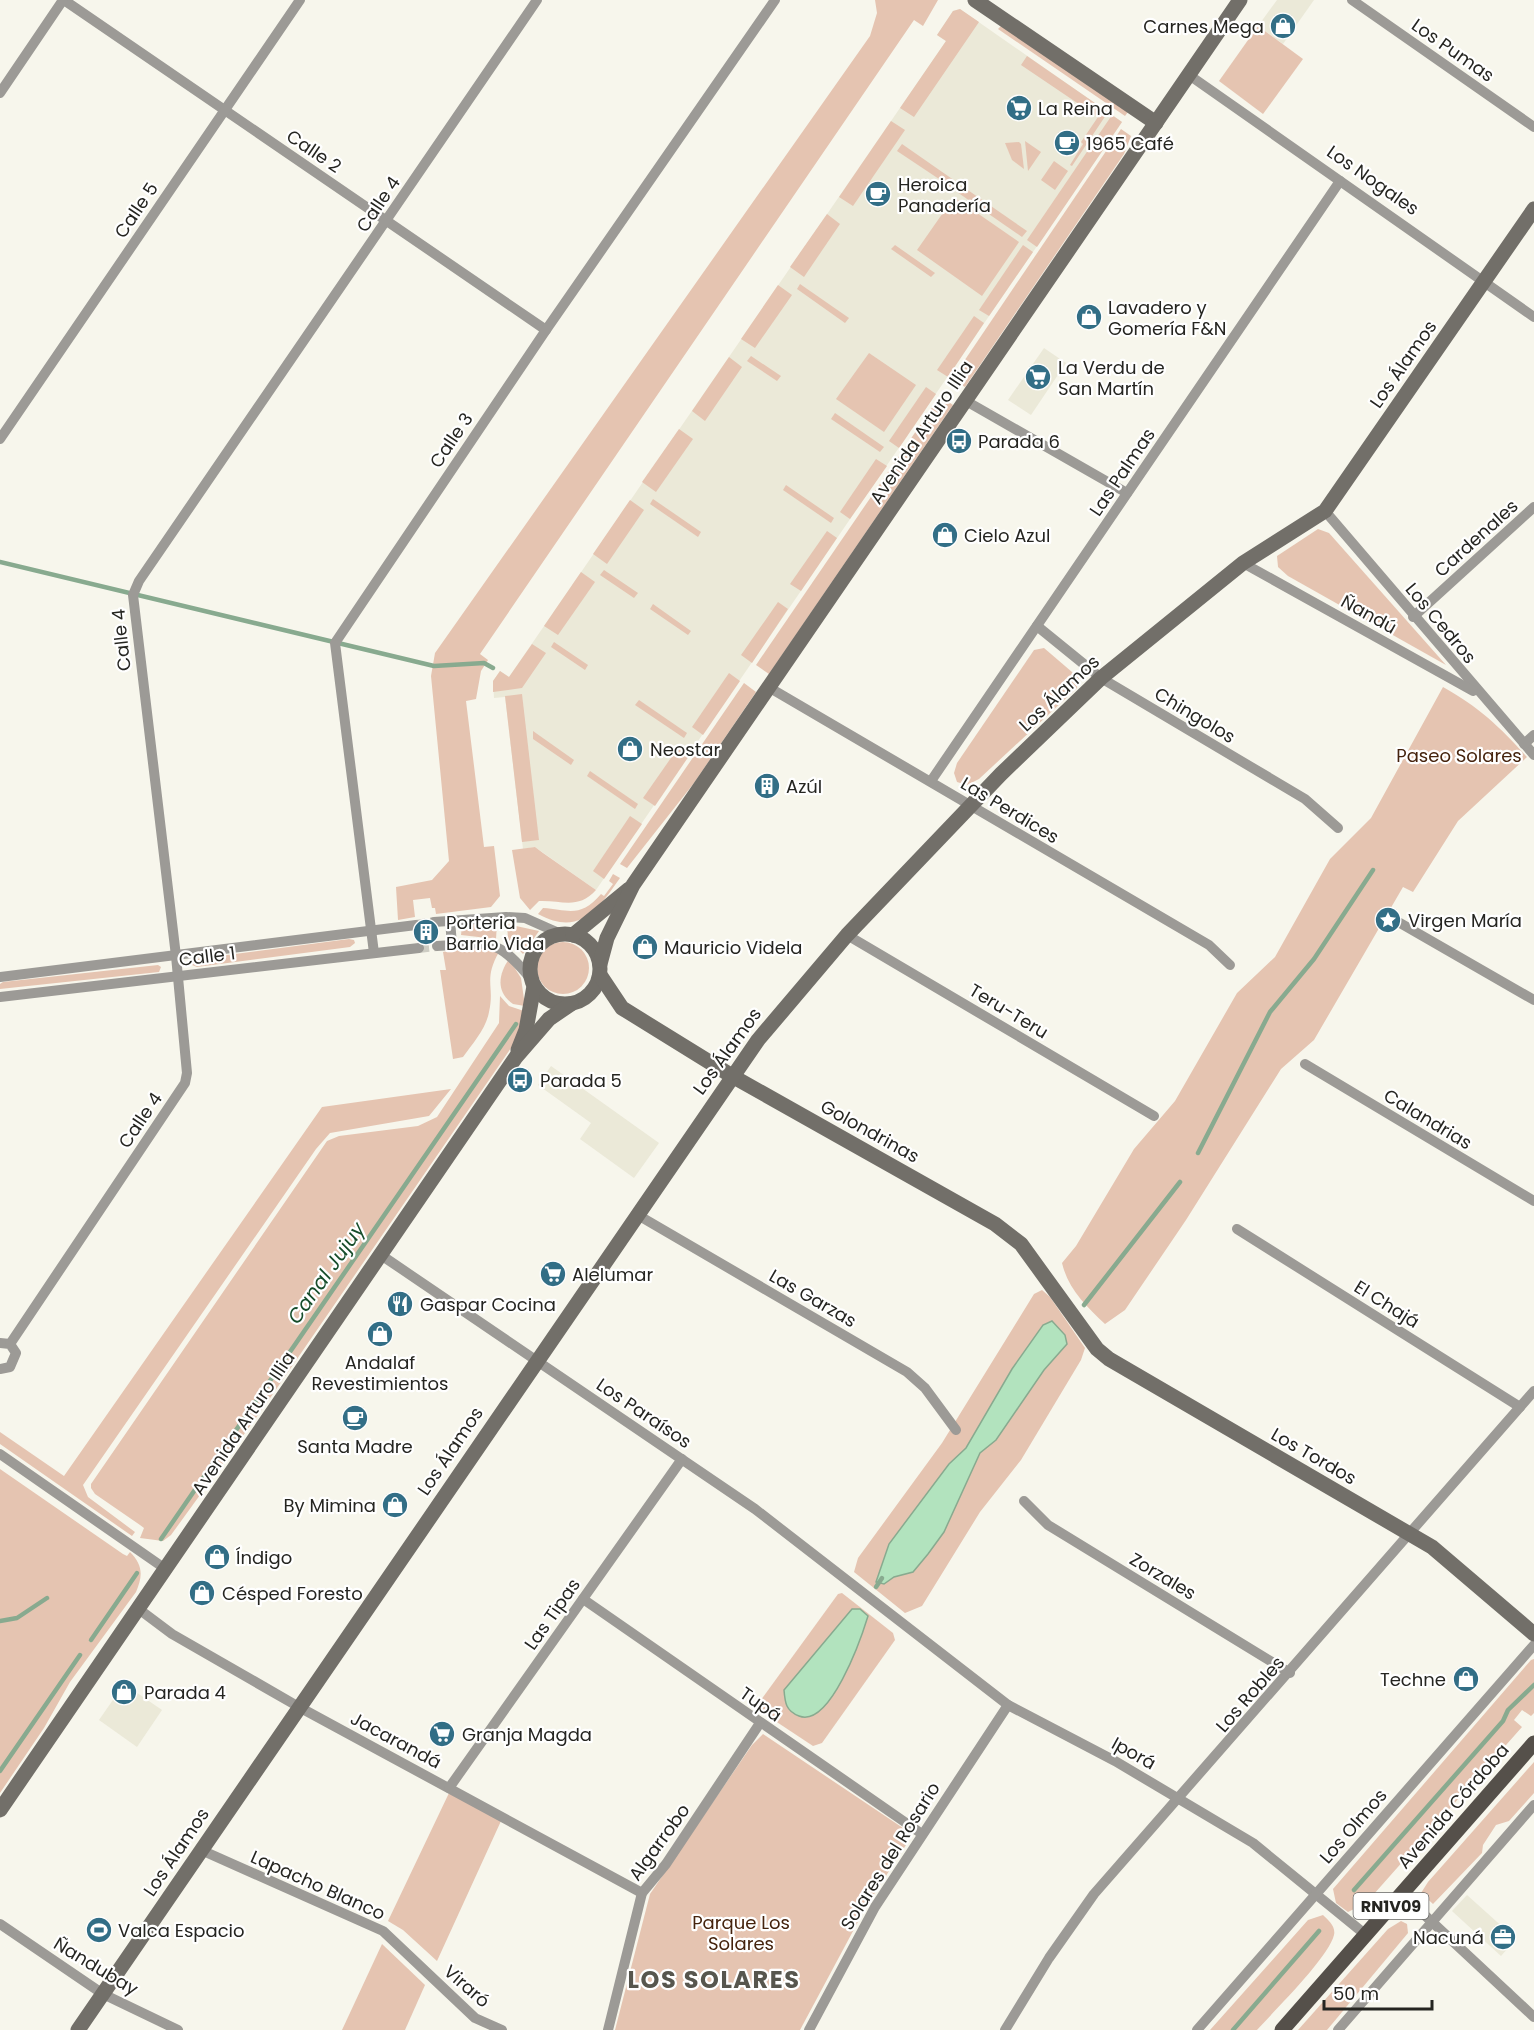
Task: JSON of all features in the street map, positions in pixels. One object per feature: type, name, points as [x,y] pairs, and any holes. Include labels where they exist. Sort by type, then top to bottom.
[{"type":"main road","name":"Avenida Córdoba","points":[[1282,2030],[1534,1743]]},
{"type":"street","points":[[0,93],[64,0]]},
{"type":"street","name":"Calle 2","points":[[64,0],[546,330]]},
{"type":"street","name":"Calle 5","points":[[0,439],[300,0]]},
{"type":"street","name":"Calle 4","points":[[0,1369],[10,1367],[16,1358],[5,1344],[184,1083],[187,1073],[176,956],[134,595],[140,581],[537,0]]},
{"type":"street","name":"Calle 3","points":[[374,953],[334,660],[334,643],[546,330],[775,0]]},
{"type":"street","points":[[975,0],[1156,123]]},
{"type":"street","name":"Avenida Arturo Illia","points":[[600,970],[607,938],[633,885],[1240,0]]},
{"type":"street","name":"Los Pumas","points":[[1352,0],[1534,127]]},
{"type":"street","name":"Los Nogales","points":[[1189,75],[1534,317]]},
{"type":"street","name":"Las Palmas","points":[[931,781],[1340,181]]},
{"type":"street","name":"Los Álamos","points":[[78,2030],[636,1214],[758,1040],[847,935],[970,807],[1101,678],[1243,562],[1324,511],[1534,209]]},
{"type":"street","points":[[966,401],[1127,494]]},
{"type":"street","name":"Cardenales","points":[[1413,617],[1534,507]]},
{"type":"street","name":"Los Cedros","points":[[1324,511],[1534,755]]},
{"type":"street","name":"Ñandú","points":[[1243,562],[1480,695]]},
{"type":"street","name":"Chingolos","points":[[1037,626],[1101,678],[1305,799],[1338,828]]},
{"type":"street","name":"Las Perdices","points":[[770,688],[1209,945],[1230,965]]},
{"type":"street","points":[[1524,744],[1534,735]]},
{"type":"street","name":"Avenida Arturo Illia","points":[[567,935],[633,885]]},
{"type":"street","points":[[434,922],[525,918],[591,946],[600,970],[596,987],[575,1003],[550,1000],[504,949],[489,944],[437,946]]},
{"type":"street","points":[[450,921],[452,945]]},
{"type":"street","points":[[1400,923],[1534,1000]]},
{"type":"street","name":"Calle 1","points":[[0,977],[416,925]]},
{"type":"street","points":[[533,982],[533,955],[540,945],[549,938],[567,935]]},
{"type":"street","name":"Teru-Teru","points":[[847,935],[1154,1116]]},
{"type":"street","name":"Calle 1","points":[[0,997],[419,948]]},
{"type":"street","name":"Golondrinas","points":[[600,970],[622,1008]]},
{"type":"street","name":"Avenida Arturo Illia","points":[[516,1057],[526,1030],[533,982]]},
{"type":"street","name":"Avenida Arturo Illia","points":[[0,1810],[140,1610],[516,1057],[549,1019],[575,1003]]},
{"type":"street","name":"Golondrinas","points":[[575,1003],[622,1008],[732,1076],[995,1224],[1021,1244],[1074,1316]]},
{"type":"street","name":"Calandrias","points":[[1305,1064],[1534,1201]]},
{"type":"street","name":"Las Garzas","points":[[636,1214],[907,1372],[925,1388],[956,1430]]},
{"type":"street","name":"El Chajá","points":[[1237,1229],[1520,1407]]},
{"type":"street","name":"Los Paraísos","points":[[381,1255],[755,1509],[882,1606]]},
{"type":"street","name":"Los Tordos","points":[[1074,1316],[1097,1349],[1109,1359],[1432,1547],[1534,1634]]},
{"type":"street","name":"Los Robles","points":[[1005,2030],[1049,1959],[1094,1894],[1290,1673],[1534,1391]]},
{"type":"street","points":[[0,1454],[167,1570]]},
{"type":"street","name":"Las Tipas","points":[[449,1788],[682,1459]]},
{"type":"street","name":"Zorzales","points":[[1024,1501],[1048,1525],[1290,1673]]},
{"type":"street","name":"Tupá","points":[[583,1599],[922,1834]]},
{"type":"street","name":"Iporá","points":[[882,1606],[1008,1705],[1179,1797],[1253,1843],[1366,1935]]},
{"type":"street","name":"Jacarandá","points":[[140,1610],[172,1634],[299,1707],[642,1893]]},
{"type":"street","name":"Los Olmos","points":[[1197,2030],[1534,1644]]},
{"type":"street","name":"Solares del Rosario","points":[[809,2030],[875,1907],[1008,1705]]},
{"type":"street","name":"Algarrobo","points":[[608,2030],[642,1893],[666,1864],[760,1723]]},
{"type":"street","points":[[1338,2030],[1534,1805]]},
{"type":"street","name":"Lapacho Blanco","points":[[201,1850],[383,1931],[414,1961]]},
{"type":"street","points":[[1402,1894],[1534,2017]]},
{"type":"street","name":"Ñandubay","points":[[0,1924],[103,1994],[178,2030]]},
{"type":"street","name":"Viraró","points":[[414,1961],[475,2018],[502,2030]]},
{"type":"shaded area","points":[[1277,0],[1314,0],[1283,44],[1258,26]]},
{"type":"shaded area","points":[[960,9],[1122,122],[596,890],[535,847],[523,849],[505,697],[494,698],[493,681],[500,671],[509,677],[946,41],[937,35],[953,11]]},
{"type":"shaded area","points":[[1044,348],[1066,363],[1031,415],[1008,400]]},
{"type":"shaded area","points":[[551,1066],[659,1143],[634,1178],[580,1139],[591,1123],[538,1085]]},
{"type":"shaded area","points":[[1052,1321],[1065,1335],[1067,1344],[1044,1370],[996,1440],[980,1453],[944,1532],[913,1572],[894,1577],[884,1584],[876,1582],[889,1544],[949,1464],[966,1448],[1012,1369],[1043,1325]]},
{"type":"shaded area","points":[[852,1609],[860,1609],[868,1616],[859,1643],[833,1696],[822,1709],[811,1716],[799,1716],[791,1712],[787,1706],[784,1690]]},
{"type":"shaded area","points":[[124,1684],[162,1710],[137,1747],[99,1720]]},
{"type":"shaded area","points":[[1467,1895],[1516,1939],[1501,1956],[1452,1911]]},
{"type":"green space","points":[[875,0],[938,0],[923,26],[914,20],[480,654],[488,660],[481,671],[476,699],[466,701],[484,847],[494,846],[500,896],[491,907],[436,914],[430,898],[413,900],[415,917],[398,920],[396,887],[432,880],[449,861],[431,676],[435,653],[870,36],[877,13]]},
{"type":"green space","points":[[960,9],[979,22],[914,117],[900,108],[946,41],[937,35],[953,11]]},
{"type":"green space","points":[[1001,26],[1128,112],[1125,116],[998,29]]},
{"type":"green space","points":[[1258,26],[1303,59],[1263,114],[1219,81]]},
{"type":"green space","points":[[1027,56],[1108,112],[1072,166],[1070,165],[1083,144],[1081,142],[1098,117],[1021,65]]},
{"type":"green space","points":[[1112,115],[1122,122],[1037,247],[1027,240]]},
{"type":"green space","points":[[891,121],[905,130],[853,206],[839,197]]},
{"type":"green space","points":[[1121,129],[1131,136],[1124,154],[965,387],[952,379]]},
{"type":"green space","points":[[1025,141],[1041,152],[1028,171]]},
{"type":"green space","points":[[1019,142],[1024,169],[1012,160],[1005,143]]},
{"type":"green space","points":[[902,144],[958,183],[954,189],[897,151]]},
{"type":"green space","points":[[1054,161],[1068,171],[1055,190],[1041,180]]},
{"type":"green space","points":[[962,186],[1027,231],[1022,237],[957,192]]},
{"type":"green space","points":[[954,197],[1019,242],[982,296],[917,250]]},
{"type":"green space","points":[[827,214],[840,224],[804,277],[790,267]]},
{"type":"green space","points":[[895,245],[935,273],[931,277],[891,249]]},
{"type":"green space","points":[[1023,245],[1033,252],[989,316],[979,310]]},
{"type":"green space","points":[[800,284],[849,318],[845,323],[797,289]]},
{"type":"green space","points":[[778,285],[792,295],[755,348],[741,339]]},
{"type":"green space","points":[[974,316],[984,323],[948,377],[937,370]]},
{"type":"green space","points":[[869,353],[916,385],[884,432],[836,399]]},
{"type":"green space","points":[[751,356],[781,376],[777,381],[747,361]]},
{"type":"green space","points":[[729,357],[742,367],[705,421],[692,411]]},
{"type":"green space","points":[[926,387],[936,394],[899,448],[889,441]]},
{"type":"green space","points":[[940,396],[953,405],[769,674],[756,665]]},
{"type":"green space","points":[[835,413],[884,447],[880,452],[831,419]]},
{"type":"green space","points":[[679,429],[693,439],[656,492],[642,482]]},
{"type":"green space","points":[[876,459],[887,466],[850,519],[840,512]]},
{"type":"green space","points":[[786,485],[834,518],[831,523],[783,490]]},
{"type":"green space","points":[[653,499],[701,532],[698,537],[650,504]]},
{"type":"green space","points":[[630,500],[644,510],[607,564],[593,554]]},
{"type":"green space","points":[[1318,529],[1329,533],[1446,665],[1288,576],[1278,567],[1277,556]]},
{"type":"green space","points":[[827,531],[837,538],[801,591],[790,584]]},
{"type":"green space","points":[[604,570],[638,593],[634,598],[600,575]]},
{"type":"green space","points":[[581,572],[595,582],[558,635],[544,626]]},
{"type":"green space","points":[[778,602],[788,609],[752,663],[741,655]]},
{"type":"green space","points":[[653,604],[691,631],[688,635],[650,609]]},
{"type":"green space","points":[[554,642],[588,665],[585,670],[551,647]]},
{"type":"green space","points":[[532,644],[546,653],[522,688],[493,692],[493,681],[500,671],[509,677]]},
{"type":"green space","points":[[1044,648],[1079,678],[1077,688],[979,779],[967,785],[957,782],[954,773],[957,763],[1034,650]]},
{"type":"green space","points":[[729,673],[740,681],[703,735],[692,727]]},
{"type":"green space","points":[[744,683],[756,692],[694,783],[627,868],[620,864]]},
{"type":"green space","name":"Paseo Solares","points":[[1443,687],[1468,702],[1488,718],[1527,757],[1458,821],[1413,892],[1403,887],[1314,1040],[1281,1069],[1186,1220],[1125,1310],[1105,1324],[1073,1289],[1062,1263],[1076,1246],[1134,1149],[1175,1101],[1237,993],[1275,957],[1330,859],[1371,818]]},
{"type":"green space","points":[[522,694],[539,840],[522,842],[505,696]]},
{"type":"green space","points":[[639,700],[687,733],[684,738],[635,705]]},
{"type":"green space","points":[[533,731],[574,760],[571,765],[533,739]]},
{"type":"green space","points":[[680,745],[691,753],[655,806],[643,798]]},
{"type":"green space","points":[[590,771],[638,804],[635,809],[587,776]]},
{"type":"green space","points":[[630,816],[642,824],[604,879],[593,871]]},
{"type":"green space","points":[[535,847],[596,890],[583,900],[576,902],[539,901],[530,910],[520,898],[512,850]]},
{"type":"green space","points":[[613,874],[620,878],[604,900],[577,921],[553,920],[538,914],[543,908],[574,911],[587,907],[601,894],[604,896],[613,884],[609,881]]},
{"type":"green space","points":[[497,924],[496,939],[461,935],[462,926]]},
{"type":"green space","points":[[507,924],[539,931],[523,954],[508,939]]},
{"type":"green space","points":[[354,940],[355,943],[350,947],[197,967],[192,965],[192,961],[196,959]]},
{"type":"green space","points":[[558,942],[568,942],[582,949],[589,968],[582,987],[568,994],[558,994],[548,990],[541,983],[537,973],[537,963],[541,953],[548,946]]},
{"type":"green space","points":[[458,949],[489,949],[499,952],[490,976],[490,1003],[485,1024],[463,1057],[453,1059],[440,970],[446,970],[443,952]]},
{"type":"green space","points":[[509,959],[521,978],[525,1006],[513,1004],[501,989],[501,977]]},
{"type":"green space","points":[[158,965],[161,967],[159,972],[0,989],[0,984],[3,982]]},
{"type":"green space","points":[[500,996],[509,1006],[524,1011],[518,1036],[511,1048],[266,1404],[171,1535],[163,1541],[140,1538],[144,1528],[95,1494],[91,1484],[327,1141],[339,1136],[418,1126],[437,1117],[499,1023]]},
{"type":"green space","points":[[451,1089],[429,1116],[330,1133],[316,1149],[83,1485],[88,1497],[135,1532],[132,1536],[0,1444],[0,1432],[64,1476],[322,1107]]},
{"type":"green space","points":[[1042,1290],[1050,1297],[1085,1348],[1081,1360],[1021,1460],[980,1512],[922,1606],[905,1613],[854,1572],[858,1558],[942,1443],[1034,1294]]},
{"type":"green space","points":[[0,1469],[123,1554],[127,1556],[130,1552],[137,1561],[141,1576],[136,1592],[70,1682],[44,1728],[0,1793]]},
{"type":"green space","points":[[842,1593],[893,1633],[895,1640],[822,1743],[813,1746],[760,1711],[758,1704],[838,1594]]},
{"type":"green space","points":[[1534,1659],[1534,1713],[1531,1716],[1522,1710],[1514,1720],[1522,1727],[1366,1903],[1348,1912],[1336,1903],[1333,1889]]},
{"type":"green space","name":"Parque Los Solares","points":[[763,1734],[903,1828],[908,1837],[906,1845],[867,1905],[800,2030],[615,2030],[650,1894],[752,1745]]},
{"type":"green space","points":[[1534,1762],[1534,1793],[1509,1821],[1496,1825],[1483,1845],[1482,1853],[1433,1904],[1421,1893],[1428,1882]]},
{"type":"green space","points":[[449,1793],[501,1821],[437,1961],[403,1930],[388,1921]]},
{"type":"green space","points":[[1323,1915],[1334,1929],[1330,1945],[1312,1970],[1257,2030],[1210,2030],[1308,1920]]},
{"type":"green space","points":[[1401,1921],[1407,1924],[1408,1933],[1327,2030],[1298,2030],[1388,1929]]},
{"type":"green space","points":[[382,1944],[425,1985],[405,2030],[342,2030]]},
{"type":"waterway","points":[[0,562],[434,666],[484,663],[493,668]]},
{"type":"waterway","points":[[1198,1153],[1270,1012],[1314,959],[1373,870]]},
{"type":"waterway","name":"Canal Jujuy","points":[[161,1539],[516,1024]]},
{"type":"waterway","points":[[1084,1305],[1180,1182]]},
{"type":"waterway","name":"Canal Jujuy","points":[[91,1640],[137,1573]]},
{"type":"waterway","points":[[876,1587],[882,1578]]},
{"type":"waterway","points":[[0,1621],[17,1618],[47,1598]]},
{"type":"waterway","name":"Canal Jujuy","points":[[0,1771],[80,1655]]},
{"type":"waterway","points":[[1354,1890],[1503,1721],[1508,1710],[1534,1685]]},
{"type":"waterway","points":[[1233,2030],[1319,1931]]},
{"type":"tunnel","points":[[416,925],[434,922]]},
{"type":"tunnel","points":[[419,948],[437,946]]},
{"type":"place","name":"Carnes Mega","points":[[1283,26]]},
{"type":"place","name":"La Reina","points":[[1019,108]]},
{"type":"place","name":"1965 Café","points":[[1067,143]]},
{"type":"place","name":"Heroica Panadería","points":[[878,194]]},
{"type":"place","name":"Lavadero y Gomería F&N","points":[[1089,317]]},
{"type":"place","name":"La Verdu de San Martín","points":[[1038,377]]},
{"type":"place","name":"Parada 6","points":[[959,441]]},
{"type":"place","name":"Cielo Azul","points":[[945,535]]},
{"type":"place","name":"Neostar","points":[[630,749]]},
{"type":"place","name":"Azúl","points":[[767,786]]},
{"type":"place","name":"Virgen María","points":[[1388,920]]},
{"type":"place","name":"Porteria Barrio Vida","points":[[426,932]]},
{"type":"place","name":"Mauricio Videla","points":[[645,947]]},
{"type":"place","name":"Parada 5","points":[[520,1080]]},
{"type":"place","name":"Alelumar","points":[[553,1274]]},
{"type":"place","name":"Gaspar Cocina","points":[[400,1304]]},
{"type":"place","name":"Andalaf Revestimientos","points":[[380,1334]]},
{"type":"place","name":"Santa Madre","points":[[355,1418]]},
{"type":"place","name":"By Mimina","points":[[395,1505]]},
{"type":"place","name":"Índigo","points":[[217,1557]]},
{"type":"place","name":"Césped Foresto","points":[[202,1593]]},
{"type":"place","name":"Techne","points":[[1466,1679]]},
{"type":"place","name":"Parada 4","points":[[124,1692]]},
{"type":"place","name":"Granja Magda","points":[[442,1734]]},
{"type":"place","name":"Valca Espacio","points":[[99,1930]]},
{"type":"place","name":"Nacuná","points":[[1503,1937]]},
{"type":"district","name":"LOS SOLARES","points":[[714,1979]]}]
